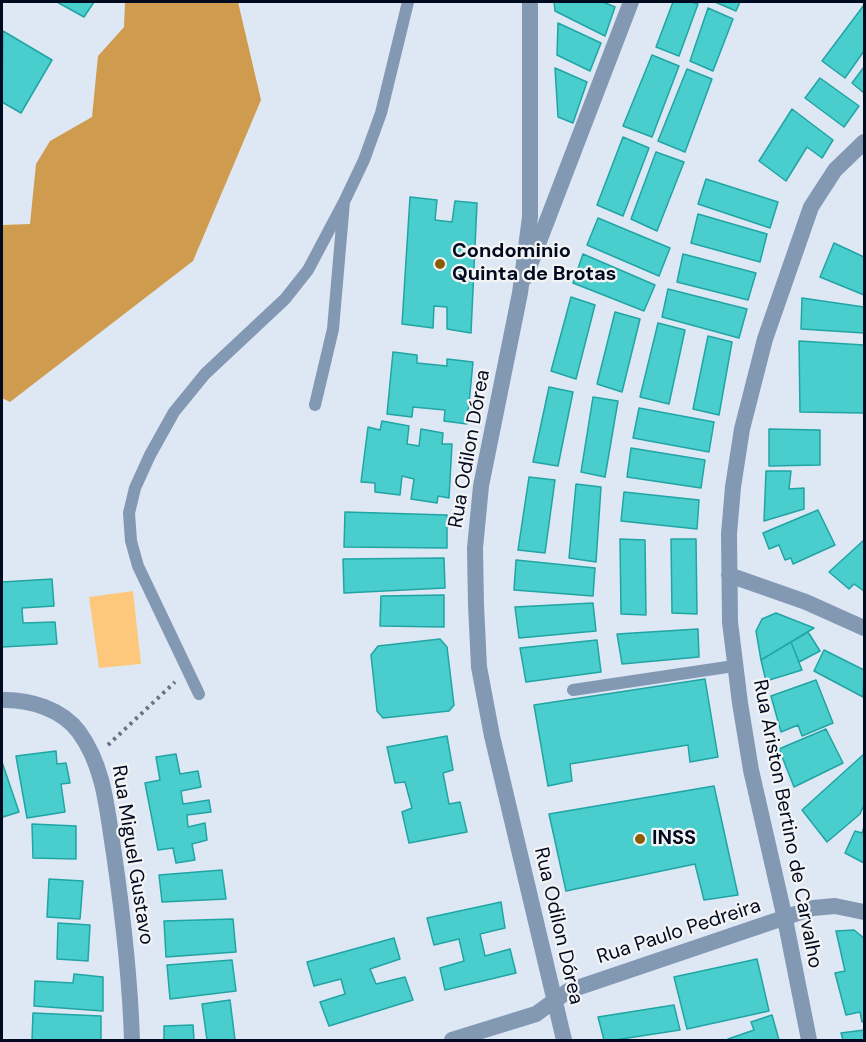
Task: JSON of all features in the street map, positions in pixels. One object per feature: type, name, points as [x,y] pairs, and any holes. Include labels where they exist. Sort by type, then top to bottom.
[{"type":"street","name":"Rua Odilon Dórea","points":[[530,2],[530,217],[520,293],[481,486],[475,548],[476,605],[479,667],[492,736],[564,1041]]},
{"type":"street","points":[[520,293],[631,2]]},
{"type":"street","name":"Rua Ariston Bertino de Carvalho","points":[[809,1041],[785,919],[751,771],[734,666],[730,621],[729,534],[733,487],[742,429],[765,339],[811,207],[835,170],[864,142]]},
{"type":"street","points":[[729,575],[806,602],[864,628]]},
{"type":"street","name":"Rua Miguel Gustavo","points":[[2,700],[19,700],[53,710],[77,730],[94,757],[103,786],[118,884],[130,989],[132,1041]]},
{"type":"street","name":"Rua Paulo Pedreira","points":[[452,1041],[536,1014],[568,991],[813,908],[835,906],[864,912]]},
{"type":"lane","points":[[199,694],[138,566],[131,541],[129,513],[135,488],[174,412],[205,374],[285,298],[302,277],[325,239],[364,160],[381,113],[408,2]]},
{"type":"lane","points":[[315,405],[333,329],[344,202]]},
{"type":"lane","points":[[573,690],[734,666]]},
{"type":"path","points":[[94,757],[188,669]]},
{"type":"shaded area","points":[[125,2],[238,2],[261,100],[193,261],[10,402],[2,398],[2,225],[30,224],[36,164],[50,141],[92,117],[98,56],[124,27]]},
{"type":"shaded area","points":[[133,591],[141,664],[99,668],[89,597]]},
{"type":"building","points":[[57,2],[94,2],[84,17]]},
{"type":"building","points":[[554,2],[603,2],[615,7],[605,36],[555,11]]},
{"type":"building","points":[[673,2],[698,4],[679,56],[656,47]]},
{"type":"building","points":[[715,2],[740,2],[736,11]]},
{"type":"building","points":[[864,5],[864,51],[845,78],[822,61]]},
{"type":"building","points":[[708,8],[733,19],[713,71],[690,61]]},
{"type":"building","points":[[558,23],[601,43],[590,71],[557,55]]},
{"type":"building","points":[[3,31],[52,60],[21,113],[2,102]]},
{"type":"building","points":[[652,55],[679,66],[652,137],[623,126]]},
{"type":"building","points":[[864,67],[864,93],[852,83]]},
{"type":"building","points":[[555,68],[587,82],[573,123],[558,117]]},
{"type":"building","points":[[687,69],[712,79],[685,152],[658,141]]},
{"type":"building","points":[[820,78],[859,106],[844,127],[805,98]]},
{"type":"building","points":[[792,109],[833,140],[822,158],[807,147],[786,181],[759,161]]},
{"type":"building","points":[[623,137],[649,148],[623,216],[597,205]]},
{"type":"building","points":[[656,152],[684,162],[657,231],[631,219]]},
{"type":"building","points":[[706,179],[778,202],[770,228],[698,204]]},
{"type":"building","name":"Condominio Quinta de Brotas","points":[[410,197],[437,200],[435,220],[452,222],[455,201],[477,203],[471,333],[447,329],[447,307],[434,306],[433,328],[402,324]]},
{"type":"building","points":[[698,214],[767,234],[760,262],[691,243]]},
{"type":"building","points":[[598,218],[670,248],[659,276],[587,245]]},
{"type":"building","points":[[834,243],[864,257],[864,295],[820,277]]},
{"type":"building","points":[[583,254],[655,285],[644,311],[573,283]]},
{"type":"building","points":[[683,254],[756,273],[748,300],[677,282]]},
{"type":"building","points":[[668,289],[747,309],[739,338],[662,317]]},
{"type":"building","points":[[571,297],[595,305],[576,379],[551,371]]},
{"type":"building","points":[[802,298],[864,307],[864,333],[801,329]]},
{"type":"building","points":[[615,312],[640,319],[622,392],[597,384]]},
{"type":"building","points":[[658,323],[685,330],[669,404],[640,397]]},
{"type":"building","points":[[708,336],[732,342],[719,415],[693,409]]},
{"type":"building","points":[[799,341],[864,345],[864,413],[800,412]]},
{"type":"building","points":[[393,352],[417,355],[417,363],[447,366],[447,359],[473,362],[467,424],[444,421],[445,410],[413,407],[412,417],[387,414]]},
{"type":"building","points":[[549,387],[573,392],[558,466],[533,462]]},
{"type":"building","points":[[593,397],[618,401],[605,477],[581,472]]},
{"type":"building","points":[[639,408],[714,422],[709,452],[633,438]]},
{"type":"building","points":[[382,421],[409,426],[407,444],[419,446],[421,429],[443,433],[442,444],[452,444],[449,498],[438,496],[437,503],[411,499],[414,479],[402,476],[400,495],[375,492],[375,483],[361,482],[368,427],[380,430]]},
{"type":"building","points":[[769,429],[820,430],[820,465],[769,466]]},
{"type":"building","points":[[631,448],[705,460],[701,488],[627,477]]},
{"type":"building","points":[[766,471],[791,471],[789,489],[804,488],[804,509],[764,521]]},
{"type":"building","points":[[529,477],[555,480],[545,553],[518,550]]},
{"type":"building","points":[[576,484],[601,487],[596,562],[569,558]]},
{"type":"building","points":[[624,492],[699,500],[697,529],[621,521]]},
{"type":"building","points":[[818,510],[835,545],[793,564],[791,558],[785,560],[779,545],[769,549],[763,533]]},
{"type":"building","points":[[345,512],[447,515],[447,548],[344,547]]},
{"type":"building","points":[[620,539],[645,540],[646,615],[621,614]]},
{"type":"building","points":[[671,539],[696,539],[697,614],[672,613]]},
{"type":"building","points":[[864,540],[864,591],[854,584],[849,589],[829,572]]},
{"type":"building","points":[[444,558],[445,588],[344,593],[343,559]]},
{"type":"building","points":[[516,560],[595,568],[593,596],[514,590]]},
{"type":"building","points":[[52,579],[54,606],[22,608],[23,623],[55,622],[57,644],[2,647],[2,582]]},
{"type":"building","points":[[444,595],[444,627],[380,626],[381,596]]},
{"type":"building","points":[[593,603],[596,631],[519,638],[515,607]]},
{"type":"building","points":[[776,613],[814,628],[761,660],[756,631],[762,619]]},
{"type":"building","points":[[698,629],[699,657],[622,664],[617,634]]},
{"type":"building","points":[[808,632],[820,651],[799,662],[791,642]]},
{"type":"building","points":[[440,639],[447,647],[454,705],[449,711],[383,718],[377,711],[371,655],[378,646]]},
{"type":"building","points":[[597,640],[601,672],[526,682],[520,648]]},
{"type":"building","points":[[791,642],[802,670],[766,681],[761,660]]},
{"type":"building","points":[[824,650],[864,670],[863,697],[814,671]]},
{"type":"building","points":[[705,679],[718,757],[690,762],[688,745],[570,764],[572,781],[548,786],[534,705]]},
{"type":"building","points":[[816,680],[833,723],[802,736],[798,725],[781,732],[771,696]]},
{"type":"building","points":[[826,729],[843,763],[794,787],[779,749]]},
{"type":"building","points":[[447,736],[453,770],[443,773],[449,804],[460,802],[467,832],[409,843],[402,812],[412,808],[405,782],[395,783],[387,747]]},
{"type":"building","points":[[56,751],[57,764],[66,763],[70,783],[61,784],[65,812],[27,818],[16,756]]},
{"type":"building","points":[[176,754],[180,774],[198,771],[201,787],[181,791],[183,804],[209,800],[211,812],[187,815],[188,827],[205,823],[207,840],[192,844],[195,860],[176,863],[173,848],[158,850],[145,783],[160,780],[156,757]]},
{"type":"building","points":[[864,754],[864,805],[860,814],[827,842],[802,810]]},
{"type":"building","points":[[2,762],[19,812],[3,817],[2,813]]},
{"type":"building","name":"INSS","points":[[714,786],[738,895],[704,900],[695,864],[566,891],[549,814]]},
{"type":"building","points":[[32,824],[76,826],[76,859],[33,858]]},
{"type":"building","points":[[864,827],[864,863],[845,853],[855,831],[862,833]]},
{"type":"building","points":[[222,870],[226,899],[162,902],[159,875]]},
{"type":"building","points":[[49,879],[83,881],[80,919],[47,917]]},
{"type":"building","points":[[501,902],[505,928],[480,934],[485,956],[510,949],[516,973],[445,990],[440,968],[464,961],[459,939],[434,945],[427,918]]},
{"type":"building","points":[[233,919],[236,952],[166,957],[164,921]]},
{"type":"building","points":[[58,923],[90,925],[88,961],[57,959]]},
{"type":"building","points":[[854,930],[864,938],[864,1021],[862,1022],[860,1012],[846,1015],[835,973],[845,971],[836,931]]},
{"type":"building","points":[[394,938],[400,959],[370,969],[376,984],[405,977],[413,1000],[329,1026],[320,1002],[345,994],[341,979],[314,986],[307,962]]},
{"type":"building","points":[[757,959],[769,1011],[687,1029],[674,977]]},
{"type":"building","points":[[232,960],[236,991],[170,999],[167,965]]},
{"type":"building","points":[[74,974],[103,977],[103,1011],[34,1006],[35,981],[73,983]]},
{"type":"building","points":[[230,1000],[235,1040],[207,1040],[202,1004]]},
{"type":"building","points":[[674,1005],[680,1030],[604,1040],[598,1017]]},
{"type":"building","points":[[33,1013],[101,1016],[101,1040],[32,1040]]},
{"type":"building","points":[[772,1015],[779,1040],[728,1039],[754,1030],[751,1022]]},
{"type":"building","points":[[193,1025],[194,1040],[164,1040],[164,1026]]},
{"type":"building","points":[[864,1030],[864,1040],[843,1040],[841,1033]]},
{"type":"place","name":"Condominio Quinta de Brotas","points":[[440,264]]},
{"type":"place","name":"INSS","points":[[640,839]]}]
